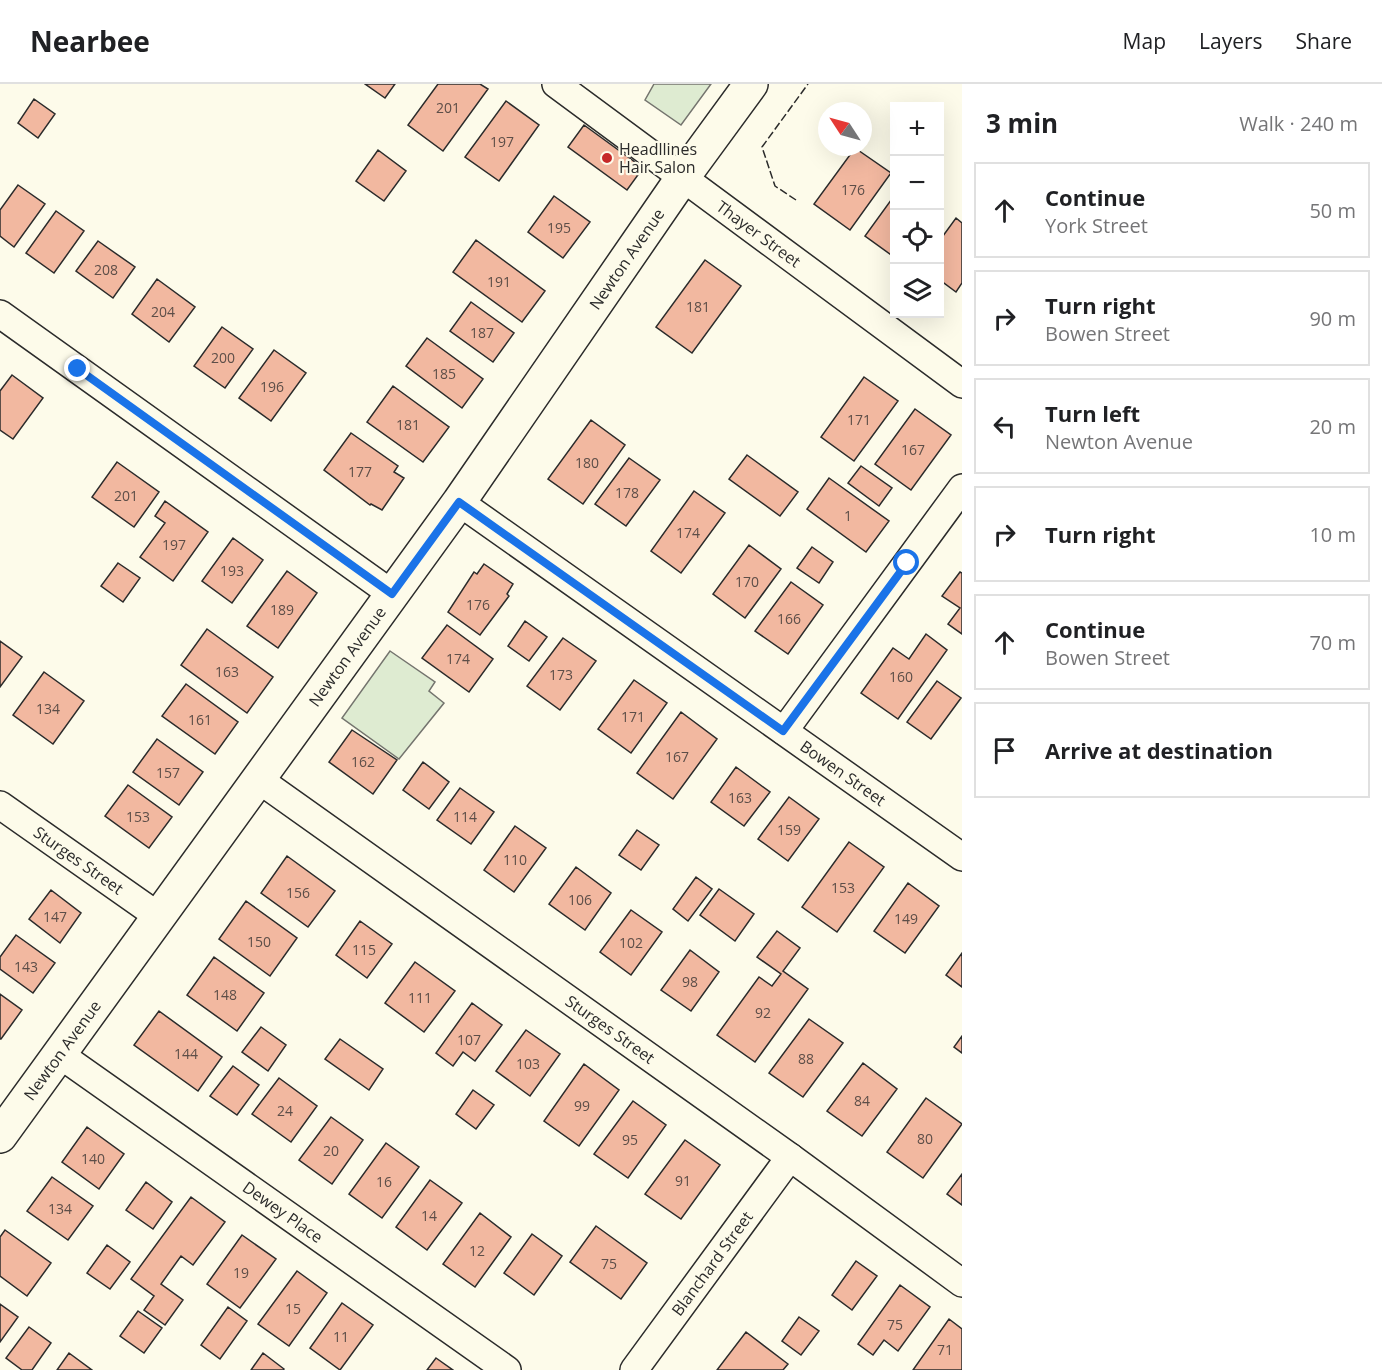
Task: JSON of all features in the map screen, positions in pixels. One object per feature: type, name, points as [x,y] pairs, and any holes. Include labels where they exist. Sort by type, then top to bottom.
[{"type":"street","name":"Thayer Street","points":[[556,84],[962,384]]},
{"type":"street","name":"Newton Avenue","points":[[0,1136],[459,502],[683,177],[751,84]]},
{"type":"street","points":[[0,314],[392,594]]},
{"type":"street","points":[[783,731],[962,488]]},
{"type":"street","name":"Bowen Street","points":[[459,502],[962,857]]},
{"type":"street","name":"Sturges Street","points":[[258,778],[789,1156],[962,1283]]},
{"type":"street","name":"Sturges Street","points":[[0,805],[158,916]]},
{"type":"street","name":"Dewey Place","points":[[59,1054],[507,1370]]},
{"type":"street","name":"Blanchard Street","points":[[634,1370],[789,1156]]},
{"type":"green space","points":[[654,84],[711,84],[681,125],[645,100]]},
{"type":"green space","points":[[390,651],[435,682],[429,691],[444,703],[399,759],[342,718]]},
{"type":"building","points":[[365,84],[395,84],[385,98]]},
{"type":"building","points":[[438,84],[480,84],[488,89],[443,151],[408,125]]},
{"type":"building","points":[[34,99],[55,114],[38,138],[18,123]]},
{"type":"building","points":[[506,101],[539,125],[499,181],[465,157]]},
{"type":"building","points":[[584,125],[643,168],[627,190],[568,147]]},
{"type":"building","points":[[378,150],[406,171],[384,201],[356,181]]},
{"type":"building","points":[[849,156],[867,156],[890,172],[850,230],[814,204]]},
{"type":"building","points":[[18,185],[45,204],[14,247],[0,236],[0,210]]},
{"type":"building","points":[[554,196],[590,222],[563,258],[528,232]]},
{"type":"building","points":[[890,202],[890,254],[865,236]]},
{"type":"building","points":[[56,211],[84,231],[54,273],[26,253]]},
{"type":"building","points":[[956,218],[962,223],[962,283],[956,292],[944,283],[944,234]]},
{"type":"building","points":[[476,240],[545,291],[522,322],[453,272]]},
{"type":"building","points":[[98,241],[135,267],[113,298],[76,271]]},
{"type":"building","points":[[705,260],[741,286],[692,353],[656,327]]},
{"type":"building","points":[[157,279],[195,307],[169,342],[132,314]]},
{"type":"building","points":[[471,302],[514,333],[493,362],[450,331]]},
{"type":"building","points":[[222,327],[253,349],[225,388],[194,366]]},
{"type":"building","points":[[427,338],[483,379],[462,408],[406,366]]},
{"type":"building","points":[[274,350],[306,373],[271,421],[239,398]]},
{"type":"building","points":[[12,375],[43,398],[13,439],[0,430],[0,391]]},
{"type":"building","points":[[864,377],[898,401],[854,461],[821,437]]},
{"type":"building","points":[[393,386],[449,427],[423,462],[367,422]]},
{"type":"building","points":[[915,409],[951,435],[911,490],[875,464]]},
{"type":"building","points":[[591,420],[625,445],[583,504],[548,479]]},
{"type":"building","points":[[351,433],[398,466],[394,472],[404,478],[382,510],[370,505],[324,470]]},
{"type":"building","points":[[747,455],[798,492],[780,516],[729,479]]},
{"type":"building","points":[[629,458],[660,480],[626,526],[595,504]]},
{"type":"building","points":[[117,462],[159,492],[134,527],[92,497]]},
{"type":"building","points":[[861,466],[892,488],[879,506],[848,483]]},
{"type":"building","points":[[829,478],[889,521],[866,552],[807,509]]},
{"type":"building","points":[[694,491],[725,513],[681,573],[651,551]]},
{"type":"building","points":[[165,501],[208,532],[173,581],[140,557],[165,523],[155,516]]},
{"type":"building","points":[[233,538],[263,560],[232,603],[202,581]]},
{"type":"building","points":[[749,545],[781,569],[745,618],[713,594]]},
{"type":"building","points":[[812,547],[833,562],[819,583],[797,568]]},
{"type":"building","points":[[118,563],[140,578],[123,602],[101,586]]},
{"type":"building","points":[[484,564],[513,584],[507,594],[509,596],[480,635],[448,612],[474,572],[477,574]]},
{"type":"building","points":[[287,571],[317,593],[278,648],[247,626]]},
{"type":"building","points":[[960,572],[962,573],[962,634],[948,624],[960,608],[942,596]]},
{"type":"building","points":[[791,582],[823,605],[788,654],[755,631]]},
{"type":"building","points":[[525,621],[547,637],[529,661],[508,646]]},
{"type":"building","points":[[447,625],[493,659],[469,692],[422,658]]},
{"type":"building","points":[[207,629],[273,677],[247,713],[181,665]]},
{"type":"building","points":[[926,634],[947,650],[898,719],[861,693],[893,648],[909,659]]},
{"type":"building","points":[[563,638],[596,661],[560,710],[527,686]]},
{"type":"building","points":[[0,641],[22,657],[0,687]]},
{"type":"building","points":[[44,672],[84,701],[53,744],[13,715]]},
{"type":"building","points":[[634,680],[667,703],[631,753],[598,729]]},
{"type":"building","points":[[937,681],[961,698],[931,739],[907,722]]},
{"type":"building","points":[[186,684],[238,722],[215,754],[162,716]]},
{"type":"building","points":[[681,712],[717,739],[673,799],[637,773]]},
{"type":"building","points":[[352,730],[397,760],[373,794],[329,762]]},
{"type":"building","points":[[157,739],[203,772],[179,805],[133,772]]},
{"type":"building","points":[[423,762],[449,782],[429,809],[403,790]]},
{"type":"building","points":[[736,767],[770,792],[744,826],[711,802]]},
{"type":"building","points":[[128,785],[172,817],[149,848],[105,816]]},
{"type":"building","points":[[460,788],[494,812],[471,844],[437,820]]},
{"type":"building","points":[[789,797],[819,819],[788,861],[758,839]]},
{"type":"building","points":[[515,826],[546,848],[514,892],[484,870]]},
{"type":"building","points":[[637,830],[659,845],[641,870],[619,855]]},
{"type":"building","points":[[849,842],[884,867],[837,932],[802,907]]},
{"type":"building","points":[[287,856],[335,891],[308,927],[261,893]]},
{"type":"building","points":[[576,867],[611,893],[585,930],[549,904]]},
{"type":"building","points":[[696,877],[712,889],[688,921],[673,909]]},
{"type":"building","points":[[908,883],[939,906],[905,953],[874,931]]},
{"type":"building","points":[[719,889],[754,914],[735,941],[700,915]]},
{"type":"building","points":[[51,890],[81,913],[60,943],[29,919]]},
{"type":"building","points":[[246,901],[297,938],[270,976],[219,939]]},
{"type":"building","points":[[631,910],[662,932],[631,975],[600,952]]},
{"type":"building","points":[[360,921],[392,944],[367,978],[336,955]]},
{"type":"building","points":[[777,931],[800,948],[783,971],[808,989],[755,1062],[717,1035],[759,977],[772,986],[781,974],[757,957]]},
{"type":"building","points":[[16,935],[55,963],[33,993],[0,969],[0,957]]},
{"type":"building","points":[[690,950],[719,972],[691,1011],[661,990]]},
{"type":"building","points":[[962,953],[962,987],[946,975]]},
{"type":"building","points":[[214,957],[264,993],[237,1031],[187,995]]},
{"type":"building","points":[[415,962],[455,991],[424,1032],[385,1003]]},
{"type":"building","points":[[0,994],[22,1010],[1,1039],[0,1039]]},
{"type":"building","points":[[472,1003],[502,1025],[475,1061],[463,1052],[453,1066],[436,1053]]},
{"type":"building","points":[[159,1011],[222,1057],[198,1091],[134,1045]]},
{"type":"building","points":[[809,1019],[843,1043],[803,1097],[769,1073]]},
{"type":"building","points":[[261,1027],[286,1045],[268,1071],[242,1052]]},
{"type":"building","points":[[526,1030],[560,1054],[530,1096],[496,1071]]},
{"type":"building","points":[[962,1036],[962,1053],[954,1047]]},
{"type":"building","points":[[340,1039],[383,1069],[369,1090],[325,1059]]},
{"type":"building","points":[[863,1063],[897,1089],[862,1136],[827,1111]]},
{"type":"building","points":[[584,1064],[619,1090],[579,1146],[544,1121]]},
{"type":"building","points":[[233,1066],[259,1085],[237,1115],[210,1096]]},
{"type":"building","points":[[279,1078],[317,1106],[291,1142],[252,1114]]},
{"type":"building","points":[[473,1090],[494,1105],[476,1129],[456,1114]]},
{"type":"building","points":[[926,1098],[962,1124],[923,1178],[887,1152]]},
{"type":"building","points":[[633,1101],[666,1125],[628,1178],[594,1154]]},
{"type":"building","points":[[331,1117],[363,1140],[332,1184],[299,1160]]},
{"type":"building","points":[[87,1127],[124,1154],[99,1189],[62,1162]]},
{"type":"building","points":[[685,1140],[720,1165],[681,1219],[645,1194]]},
{"type":"building","points":[[386,1143],[419,1167],[382,1218],[349,1194]]},
{"type":"building","points":[[962,1174],[962,1205],[947,1194]]},
{"type":"building","points":[[52,1177],[93,1206],[68,1240],[27,1211]]},
{"type":"building","points":[[430,1180],[462,1203],[427,1250],[396,1227]]},
{"type":"building","points":[[146,1182],[172,1202],[153,1229],[126,1210]]},
{"type":"building","points":[[191,1197],[225,1222],[193,1265],[181,1256],[161,1284],[183,1300],[165,1325],[144,1310],[154,1296],[131,1279]]},
{"type":"building","points":[[480,1213],[511,1237],[475,1287],[443,1264]]},
{"type":"building","points":[[596,1226],[647,1263],[621,1299],[570,1262]]},
{"type":"building","points":[[5,1230],[51,1263],[27,1296],[0,1276],[0,1237]]},
{"type":"building","points":[[532,1234],[562,1256],[534,1295],[504,1273]]},
{"type":"building","points":[[242,1235],[276,1259],[240,1308],[207,1284]]},
{"type":"building","points":[[107,1245],[130,1262],[110,1289],[87,1273]]},
{"type":"building","points":[[856,1261],[877,1276],[852,1310],[832,1295]]},
{"type":"building","points":[[297,1271],[327,1293],[289,1346],[258,1324]]},
{"type":"building","points":[[900,1285],[930,1307],[898,1351],[884,1340],[873,1355],[858,1344]]},
{"type":"building","points":[[342,1303],[373,1325],[340,1370],[310,1348]]},
{"type":"building","points":[[0,1304],[18,1317],[0,1342]]},
{"type":"building","points":[[228,1307],[247,1321],[220,1359],[201,1345]]},
{"type":"building","points":[[138,1311],[162,1328],[144,1353],[120,1336]]},
{"type":"building","points":[[799,1317],[819,1331],[801,1355],[782,1341]]},
{"type":"building","points":[[949,1319],[962,1329],[962,1370],[913,1370]]},
{"type":"building","points":[[29,1327],[51,1343],[32,1370],[22,1370],[6,1358]]},
{"type":"building","points":[[746,1332],[788,1364],[783,1370],[717,1370]]},
{"type":"building","points":[[69,1353],[92,1370],[57,1370]]},
{"type":"building","points":[[263,1353],[284,1369],[251,1370]]},
{"type":"building","points":[[436,1358],[453,1370],[427,1370]]},
{"type":"fence","points":[[796,200],[775,186],[762,147],[808,84]]},
{"type":"place","name":"Headllines Hair Salon","points":[[607,158]]},
{"type":"route","points":[[78,369],[392,594],[459,502],[783,731],[907,563]]}]
